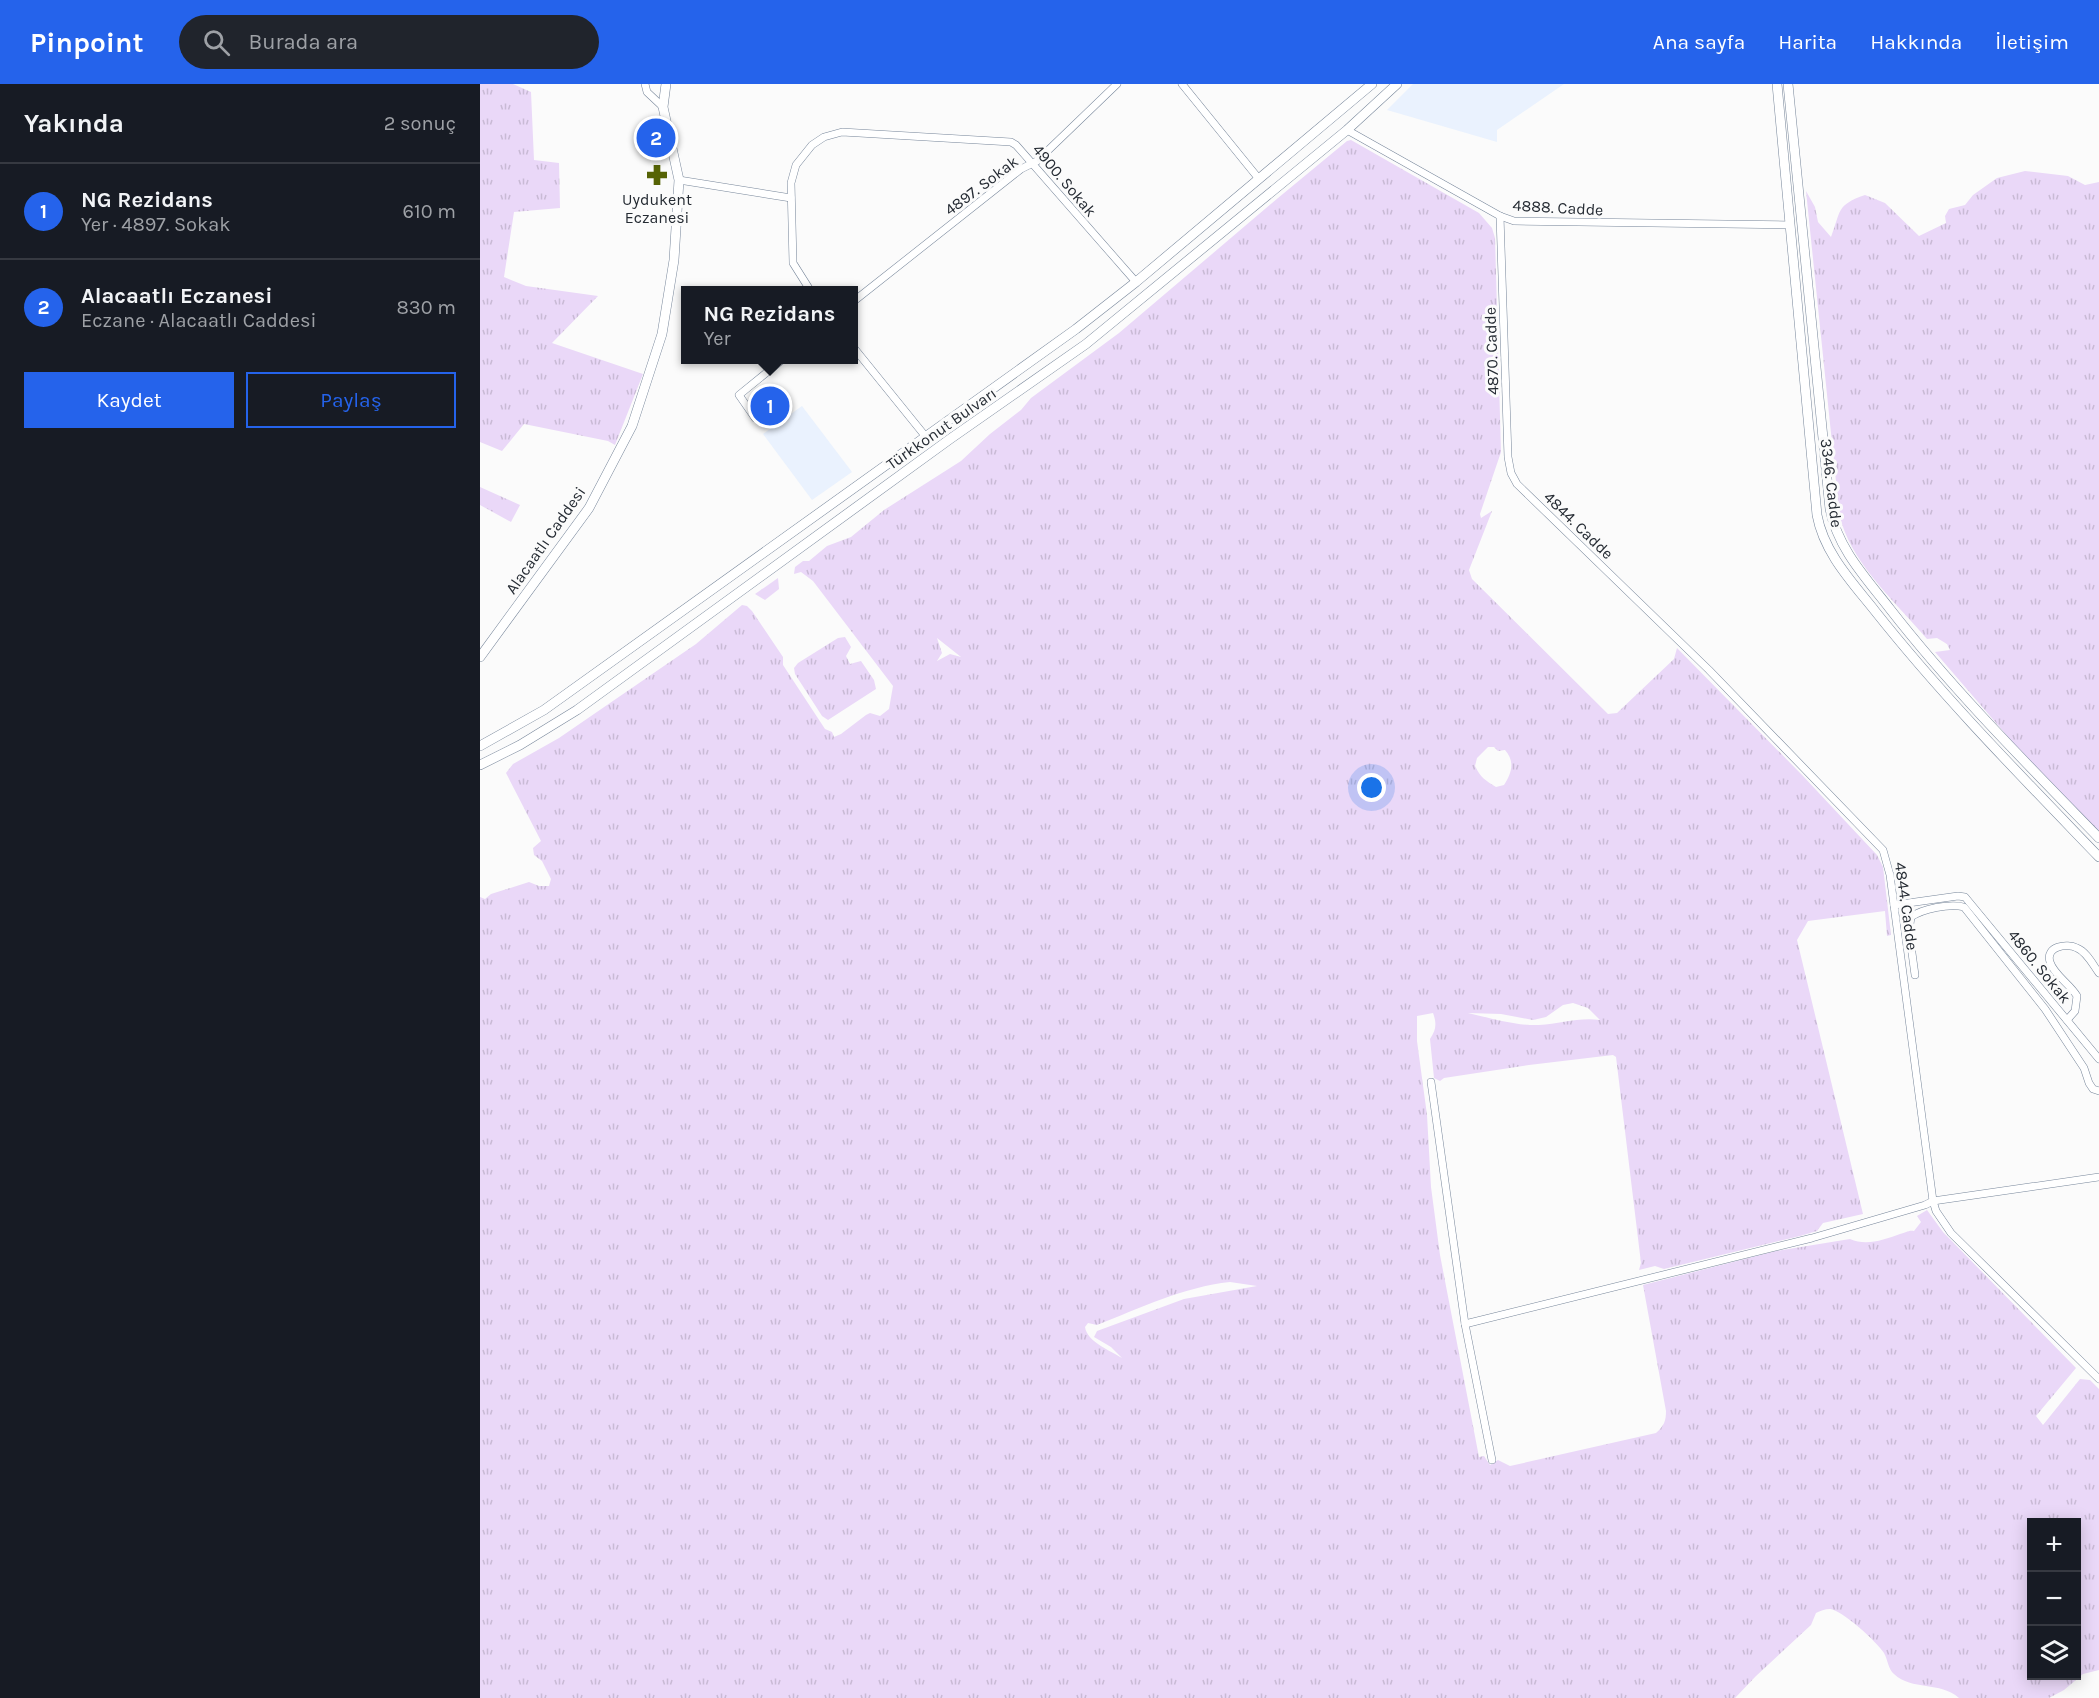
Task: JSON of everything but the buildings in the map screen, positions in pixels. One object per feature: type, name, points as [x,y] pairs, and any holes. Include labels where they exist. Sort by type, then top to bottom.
[{"type":"street","points":[[645,84],[647,92],[663,107]]},
{"type":"street","name":"Alacaatlı Caddesi","points":[[480,657],[589,508],[632,426],[662,334],[674,260],[679,180],[663,107],[666,84]]},
{"type":"street","name":"4897. Sokak","points":[[858,298],[1021,169],[1037,161],[1118,84]]},
{"type":"street","points":[[1182,84],[1259,179]]},
{"type":"street","name":"Türkkonut Bulvarı","points":[[480,746],[544,710],[1076,329],[1136,282],[1371,84]]},
{"type":"street","name":"Türkkonut Bulvarı","points":[[480,765],[520,745],[577,710],[950,439],[1086,344],[1347,130],[1397,84]]},
{"type":"street","name":"3346. Cadde","points":[[1777,84],[1817,515],[1828,547],[1840,566],[1907,652],[2010,765],[2099,857]]},
{"type":"street","name":"3346. Cadde","points":[[1788,84],[1830,509],[1837,535],[1849,557],[1920,648],[2010,748],[2099,838]]},
{"type":"street","name":"4888. Cadde","points":[[1347,130],[1500,216],[1521,221],[1790,225]]},
{"type":"street","name":"4900. Sokak","points":[[807,286],[793,263],[791,183],[796,165],[819,139],[842,132],[1011,142],[1020,147],[1031,164],[1136,282]]},
{"type":"street","points":[[679,180],[791,198]]},
{"type":"street","name":"4870. Cadde","points":[[1500,216],[1508,456],[1511,473],[1517,484]]},
{"type":"street","points":[[858,353],[926,436]]},
{"type":"street","points":[[755,418],[739,396],[777,364]]},
{"type":"street","name":"4844. Cadde","points":[[1517,484],[1709,670],[1883,850],[1888,864],[1936,1212],[1951,1233],[2099,1379]]},
{"type":"street","name":"4860. Sokak","points":[[1894,905],[1965,897],[2099,1059]]},
{"type":"street","points":[[1915,975],[1909,931],[1911,917],[1917,913],[1957,904],[1964,906],[2045,1009],[2085,1068],[2093,1089],[2099,1090]]},
{"type":"street","points":[[2067,1020],[2075,1011],[2077,996],[2050,964],[2051,951],[2066,945],[2077,948],[2083,951],[2099,973]]},
{"type":"street","points":[[1431,1082],[1465,1324],[1492,1460]]},
{"type":"street","points":[[1465,1324],[1812,1239],[1933,1201],[2099,1177]]},
{"type":"shaded area","points":[[1413,84],[1564,84],[1497,130],[1497,142],[1387,110]]},
{"type":"shaded area","points":[[802,406],[852,472],[812,500],[763,434]]},
{"type":"green space","points":[[480,84],[513,84],[531,92],[534,160],[559,163],[560,208],[514,212],[504,277],[526,286],[598,296],[552,343],[643,374],[615,445],[608,441],[524,424],[502,451],[480,442]]},
{"type":"green space","points":[[1351,140],[1479,213],[1492,228],[1495,238],[1501,452],[1480,514],[1481,518],[1492,511],[1469,570],[1472,579],[1608,714],[1617,713],[1674,659],[1677,648],[1803,776],[1877,855],[1883,867],[1891,935],[1887,936],[1885,911],[1808,921],[1797,940],[1863,1214],[1823,1223],[1817,1231],[1664,1269],[1655,1266],[1639,1270],[1641,1263],[1616,1057],[1613,1055],[1529,1065],[1444,1078],[1440,1081],[1434,1078],[1430,1039],[1435,1027],[1433,1013],[1417,1016],[1417,1041],[1427,1115],[1431,1187],[1440,1255],[1479,1457],[1484,1456],[1490,1465],[1498,1460],[1510,1466],[1656,1433],[1659,1430],[1666,1418],[1666,1411],[1643,1285],[1776,1251],[1850,1239],[1862,1242],[1881,1240],[1914,1231],[1921,1222],[1917,1216],[1927,1210],[1943,1232],[2076,1368],[2036,1416],[2043,1425],[2080,1379],[2090,1380],[2099,1389],[2099,1670],[2081,1676],[2081,1518],[2027,1518],[2027,1680],[2076,1680],[2049,1698],[1959,1698],[1943,1689],[1909,1683],[1892,1672],[1884,1653],[1859,1627],[1830,1609],[1816,1613],[1811,1625],[1735,1698],[480,1698],[480,897],[485,899],[491,894],[529,882],[539,886],[549,886],[551,879],[542,861],[534,855],[533,848],[541,841],[506,773],[513,764],[559,738],[696,644],[742,605],[752,611],[783,657],[783,665],[825,729],[832,732],[834,737],[870,713],[880,716],[889,709],[893,686],[813,581],[801,572],[794,574],[795,567],[803,561],[809,561],[827,546],[851,537],[884,510],[961,461],[1021,410],[1031,398],[1119,333],[1278,198]],"holes":[[[937,638],[961,657],[950,654],[937,661],[942,653]],[[1488,747],[1494,747],[1498,751],[1505,750],[1510,758],[1511,767],[1504,785],[1496,787],[1484,778],[1475,766],[1477,758]],[[1573,1003],[1588,1008],[1600,1020],[1585,1019],[1530,1025],[1468,1013],[1501,1014],[1533,1020],[1546,1017],[1563,1005]],[[1230,1282],[1257,1286],[1184,1299],[1097,1331],[1094,1337],[1111,1347],[1122,1358],[1095,1342],[1085,1327],[1088,1323],[1097,1325],[1162,1299]]]},
{"type":"green space","points":[[2025,171],[2068,176],[2085,185],[2099,182],[2099,838],[1935,652],[1950,650],[1947,644],[1937,638],[1927,639],[1878,584],[1848,540],[1839,509],[1806,191],[1815,207],[1818,222],[1831,237],[1844,206],[1865,195],[1885,203],[1919,236],[1946,223],[1945,216],[1949,209],[1965,205],[1973,195],[1997,178]]},
{"type":"green space","points":[[480,487],[520,505],[511,522],[480,505]]},
{"type":"green space","points":[[778,578],[779,589],[765,600],[755,594]]},
{"type":"green space","points":[[845,637],[851,647],[846,656],[850,664],[861,661],[874,680],[876,689],[828,720],[822,716],[795,674],[794,668],[798,663],[838,638]]},
{"type":"place","name":"Alacaatlı Eczanesi","points":[[656,138]]},
{"type":"place","name":"Uydukent Eczanesi","points":[[657,175]]},
{"type":"place","name":"NG Rezidans","points":[[770,406]]}]
